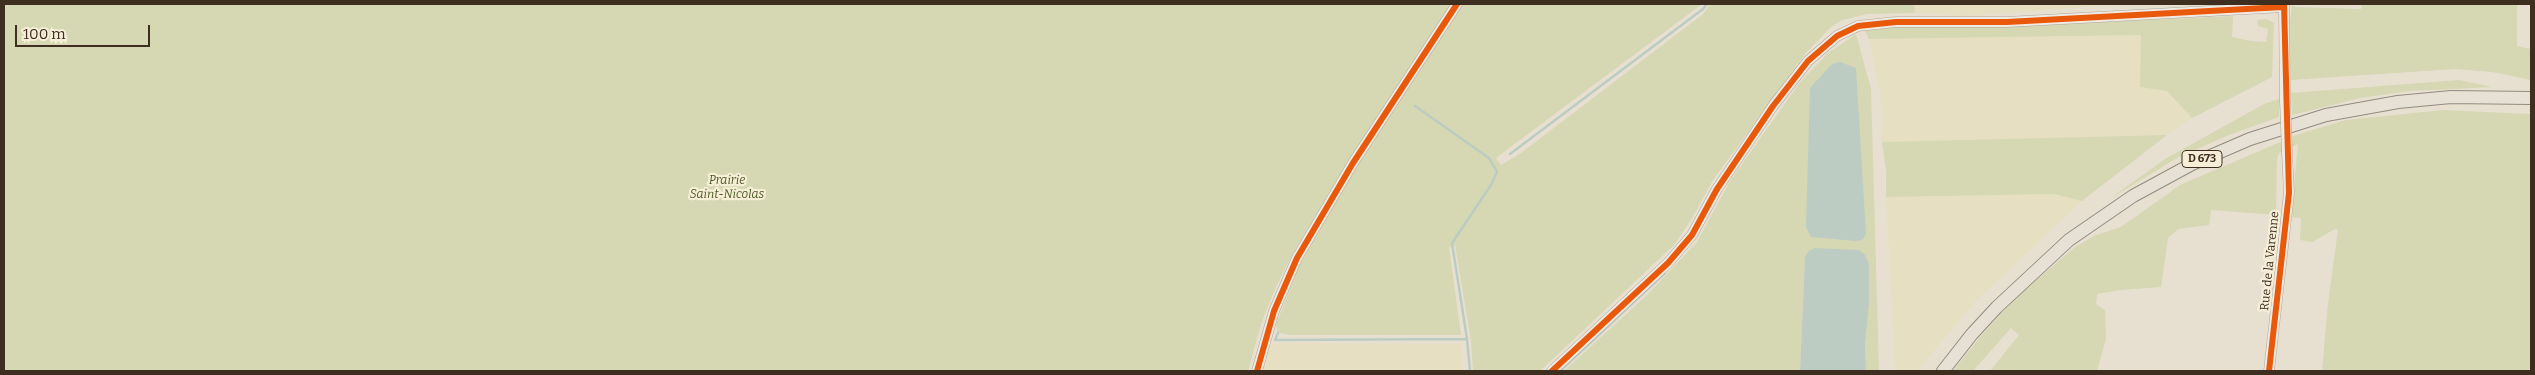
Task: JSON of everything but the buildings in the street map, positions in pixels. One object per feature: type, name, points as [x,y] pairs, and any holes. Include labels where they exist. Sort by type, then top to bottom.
[{"type":"main road","name":"D 673","points":[[1943,371],[1996,307],[2069,240],[2133,196],[2192,164],[2250,139],[2326,115],[2398,102],[2451,97],[2531,98]]},
{"type":"street","points":[[1258,371],[1274,311],[1297,258],[1353,163],[1457,4]]},
{"type":"street","points":[[1552,371],[1668,263],[1692,235],[1717,189],[1773,106],[1808,61],[1837,36],[1858,26],[1896,22],[2006,22],[2284,5]]},
{"type":"street","name":"Rue de la Varenne","points":[[2269,371],[2288,193],[2284,101],[2284,5]]},
{"type":"shaded area","points":[[1914,4],[2110,5],[1968,16],[1915,13]]},
{"type":"shaded area","points":[[2141,35],[2167,91],[2192,118],[2167,135],[1882,142],[1880,92],[1869,39]]},
{"type":"shaded area","points":[[1840,62],[1856,68],[1866,235],[1862,240],[1856,241],[1811,237],[1806,227],[1810,88],[1832,64]]},
{"type":"shaded area","points":[[2055,194],[2082,201],[1975,302],[1917,371],[1895,371],[1886,197]]},
{"type":"shaded area","points":[[1815,248],[1859,250],[1865,255],[1869,264],[1869,303],[1865,342],[1866,371],[1800,371],[1805,257],[1809,251]]},
{"type":"shaded area","points":[[1272,343],[1461,344],[1463,371],[1264,371]]},
{"type":"green space","name":"Prairie Saint-Nicolas","points":[[4,4],[1451,4],[1344,168],[1292,255],[1275,289],[1261,324],[1248,371],[4,371]]},
{"type":"green space","points":[[1462,4],[1702,4],[1496,158],[1501,165],[1521,153],[1703,14],[1710,4],[1914,4],[1915,13],[1867,14],[1842,20],[1831,27],[1805,54],[1713,180],[1691,220],[1674,245],[1540,371],[1473,371],[1471,341],[1455,245],[1452,248],[1449,247],[1461,335],[1291,335],[1278,333],[1276,324],[1301,262],[1351,175]]},
{"type":"green space","points":[[2292,4],[2295,7],[2361,9],[2362,4],[2517,4],[2517,46],[2531,49],[2531,80],[2492,72],[2455,69],[2291,80],[2288,40]]},
{"type":"green space","points":[[2233,16],[2232,37],[2251,41],[2266,42],[2268,29],[2258,26],[2257,20],[2266,19],[2274,23],[2272,77],[2192,118],[2167,91],[2140,87],[2141,35],[1869,39],[1865,31],[1896,27],[2038,25]]},
{"type":"green space","points":[[1856,34],[1871,89],[1879,371],[1866,371],[1865,342],[1805,257],[1800,371],[1564,371],[1648,294],[1697,242],[1730,181],[1801,81],[1828,53]]},
{"type":"green space","points":[[2459,80],[2492,87],[2410,91],[2360,98],[2292,115],[2291,93]]},
{"type":"green space","points":[[2279,99],[2279,117],[2229,135],[2177,158],[2108,200],[2165,159],[2264,104]]},
{"type":"green space","points":[[2443,110],[2531,114],[2531,371],[2322,371],[2328,303],[2338,230],[2335,229],[2312,242],[2300,240],[2301,218],[2291,217],[2298,144],[2279,153],[2277,160],[2276,215],[2211,210],[2209,225],[2178,229],[2168,238],[2161,287],[2097,294],[2096,304],[2105,310],[2106,339],[2097,371],[1990,371],[2019,335],[2011,328],[1973,371],[1953,371],[2016,297],[2075,247],[2096,235],[2121,227],[2180,185],[2299,134],[2346,120]]},
{"type":"green space","points":[[2167,135],[2082,201],[2054,194],[1886,197],[1886,171],[1882,142]]},
{"type":"waterway","points":[[1510,154],[1703,9],[1707,4]]},
{"type":"waterway","points":[[1415,106],[1489,158],[1497,172],[1491,185],[1452,243],[1470,371]]},
{"type":"waterway","points":[[1560,371],[1665,273]]},
{"type":"waterway","points":[[1278,333],[1275,340],[1467,339]]},
{"type":"cycle path","points":[[1257,371],[1274,311],[1297,258],[1353,163],[1457,4]]},
{"type":"cycle path","points":[[2269,371],[2289,193],[2284,4]]},
{"type":"cycle path","points":[[1552,371],[1668,263],[1692,235],[1717,189],[1773,106],[1808,61],[1837,36],[1858,26],[1896,22],[2007,22],[2283,7]]}]
